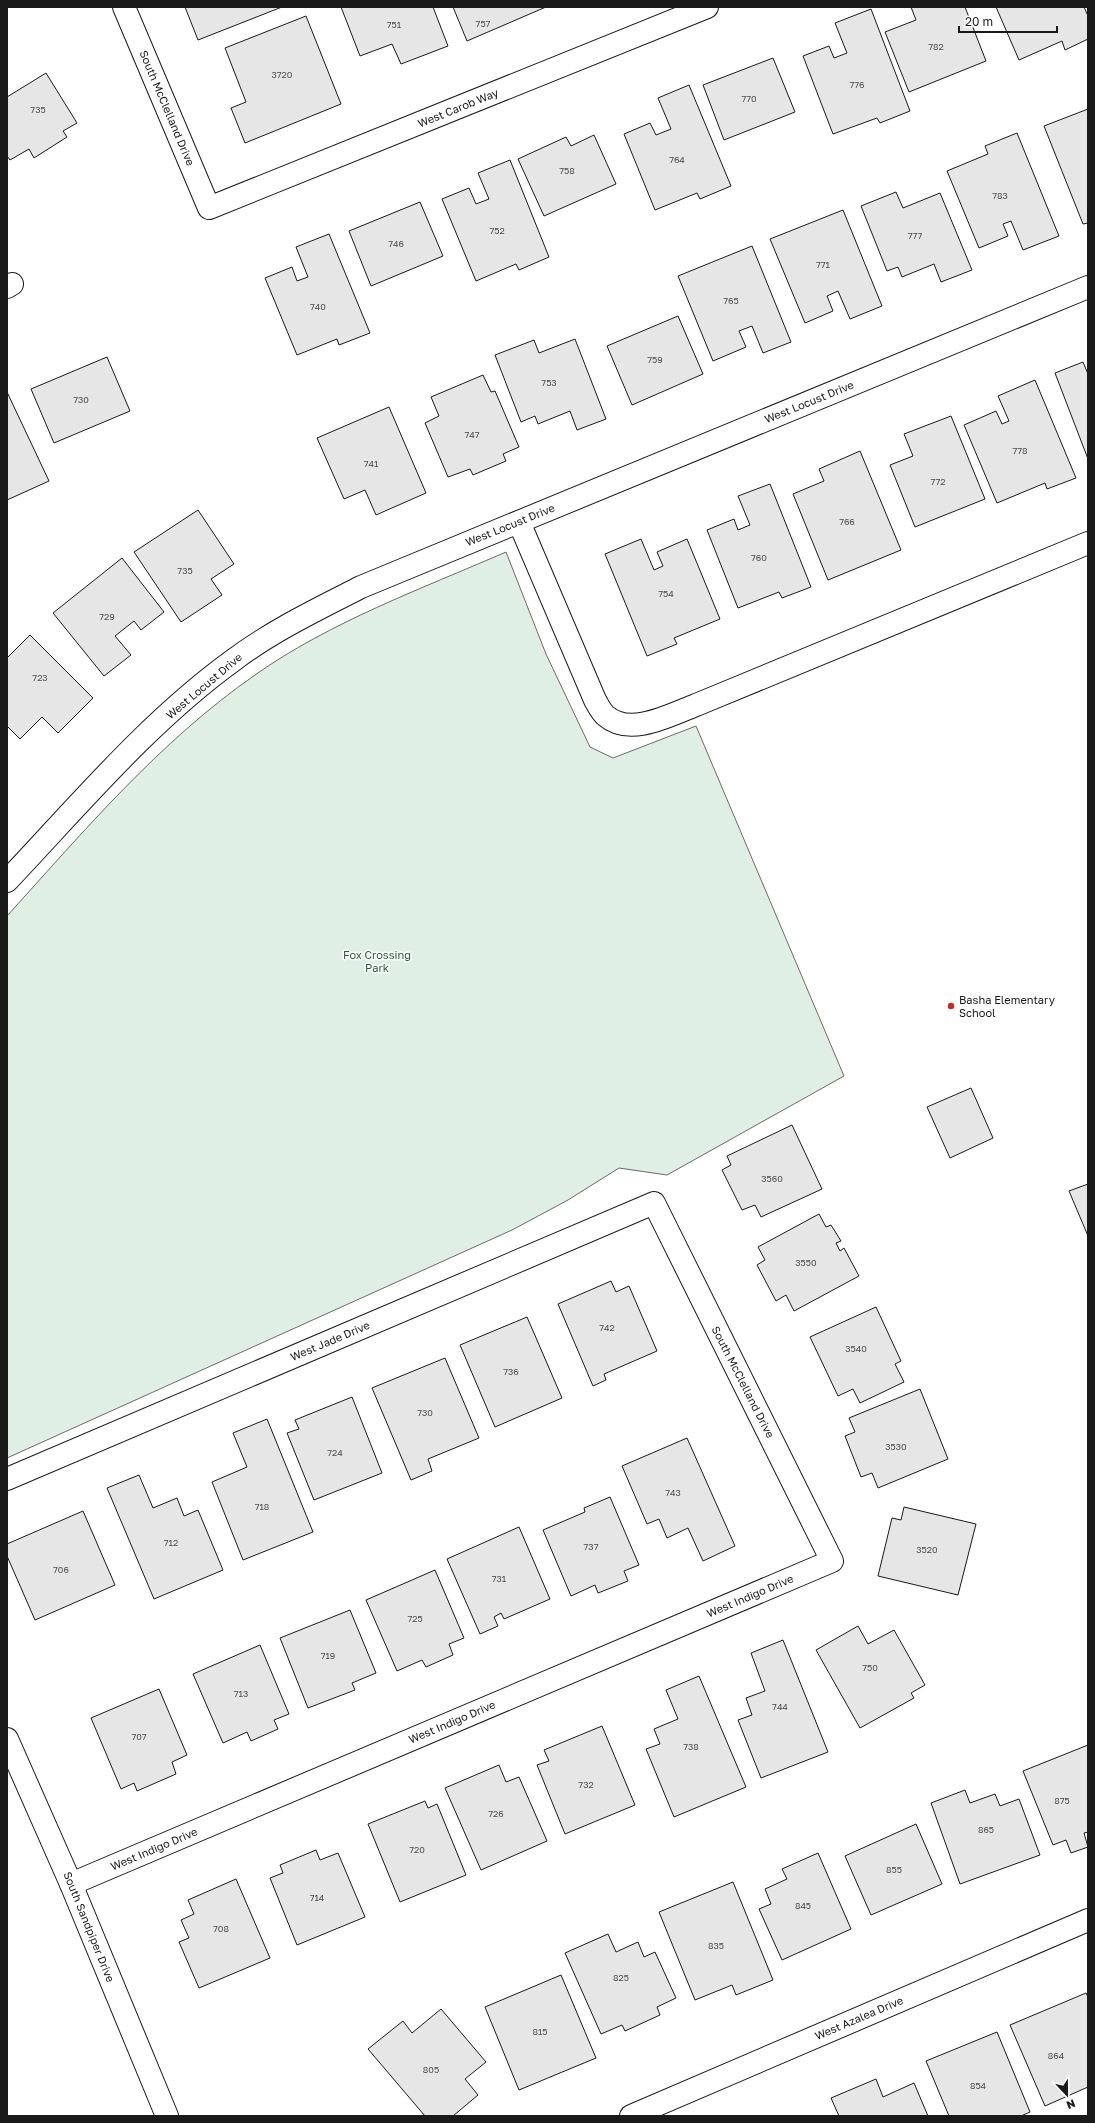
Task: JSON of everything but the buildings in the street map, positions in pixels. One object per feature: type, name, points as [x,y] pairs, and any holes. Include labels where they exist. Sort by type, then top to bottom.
[{"type":"street","name":"South McClelland Drive","points":[[124,7],[209,208]]},
{"type":"street","name":"West Carob Way","points":[[209,208],[707,7]]},
{"type":"street","name":"West Locust Drive","points":[[7,882],[127,755],[181,703],[235,659],[288,625],[361,587],[1088,288]]},
{"type":"street","points":[[519,522],[595,700],[605,715],[618,723],[638,725],[696,705],[1088,543]]},
{"type":"street","name":"South McClelland Drive","points":[[654,1203],[832,1560]]},
{"type":"street","name":"West Jade Drive","points":[[7,1479],[654,1203]]},
{"type":"street","name":"West Indigo Drive","points":[[72,1884],[832,1560]]},
{"type":"street","name":"South Sandpiper Drive","points":[[7,1739],[72,1884],[167,2116]]},
{"type":"street","name":"West Azalea Drive","points":[[630,2116],[1088,1920]]},
{"type":"green space","name":"Fox Crossing Park","points":[[506,552],[546,654],[590,747],[613,758],[696,726],[844,1076],[667,1175],[619,1168],[568,1200],[512,1230],[7,1458],[7,916],[124,788],[187,729],[220,701],[255,675],[284,656],[345,623],[409,593]]},
{"type":"place","name":"Basha Elementary School","points":[[951,1006]]}]
